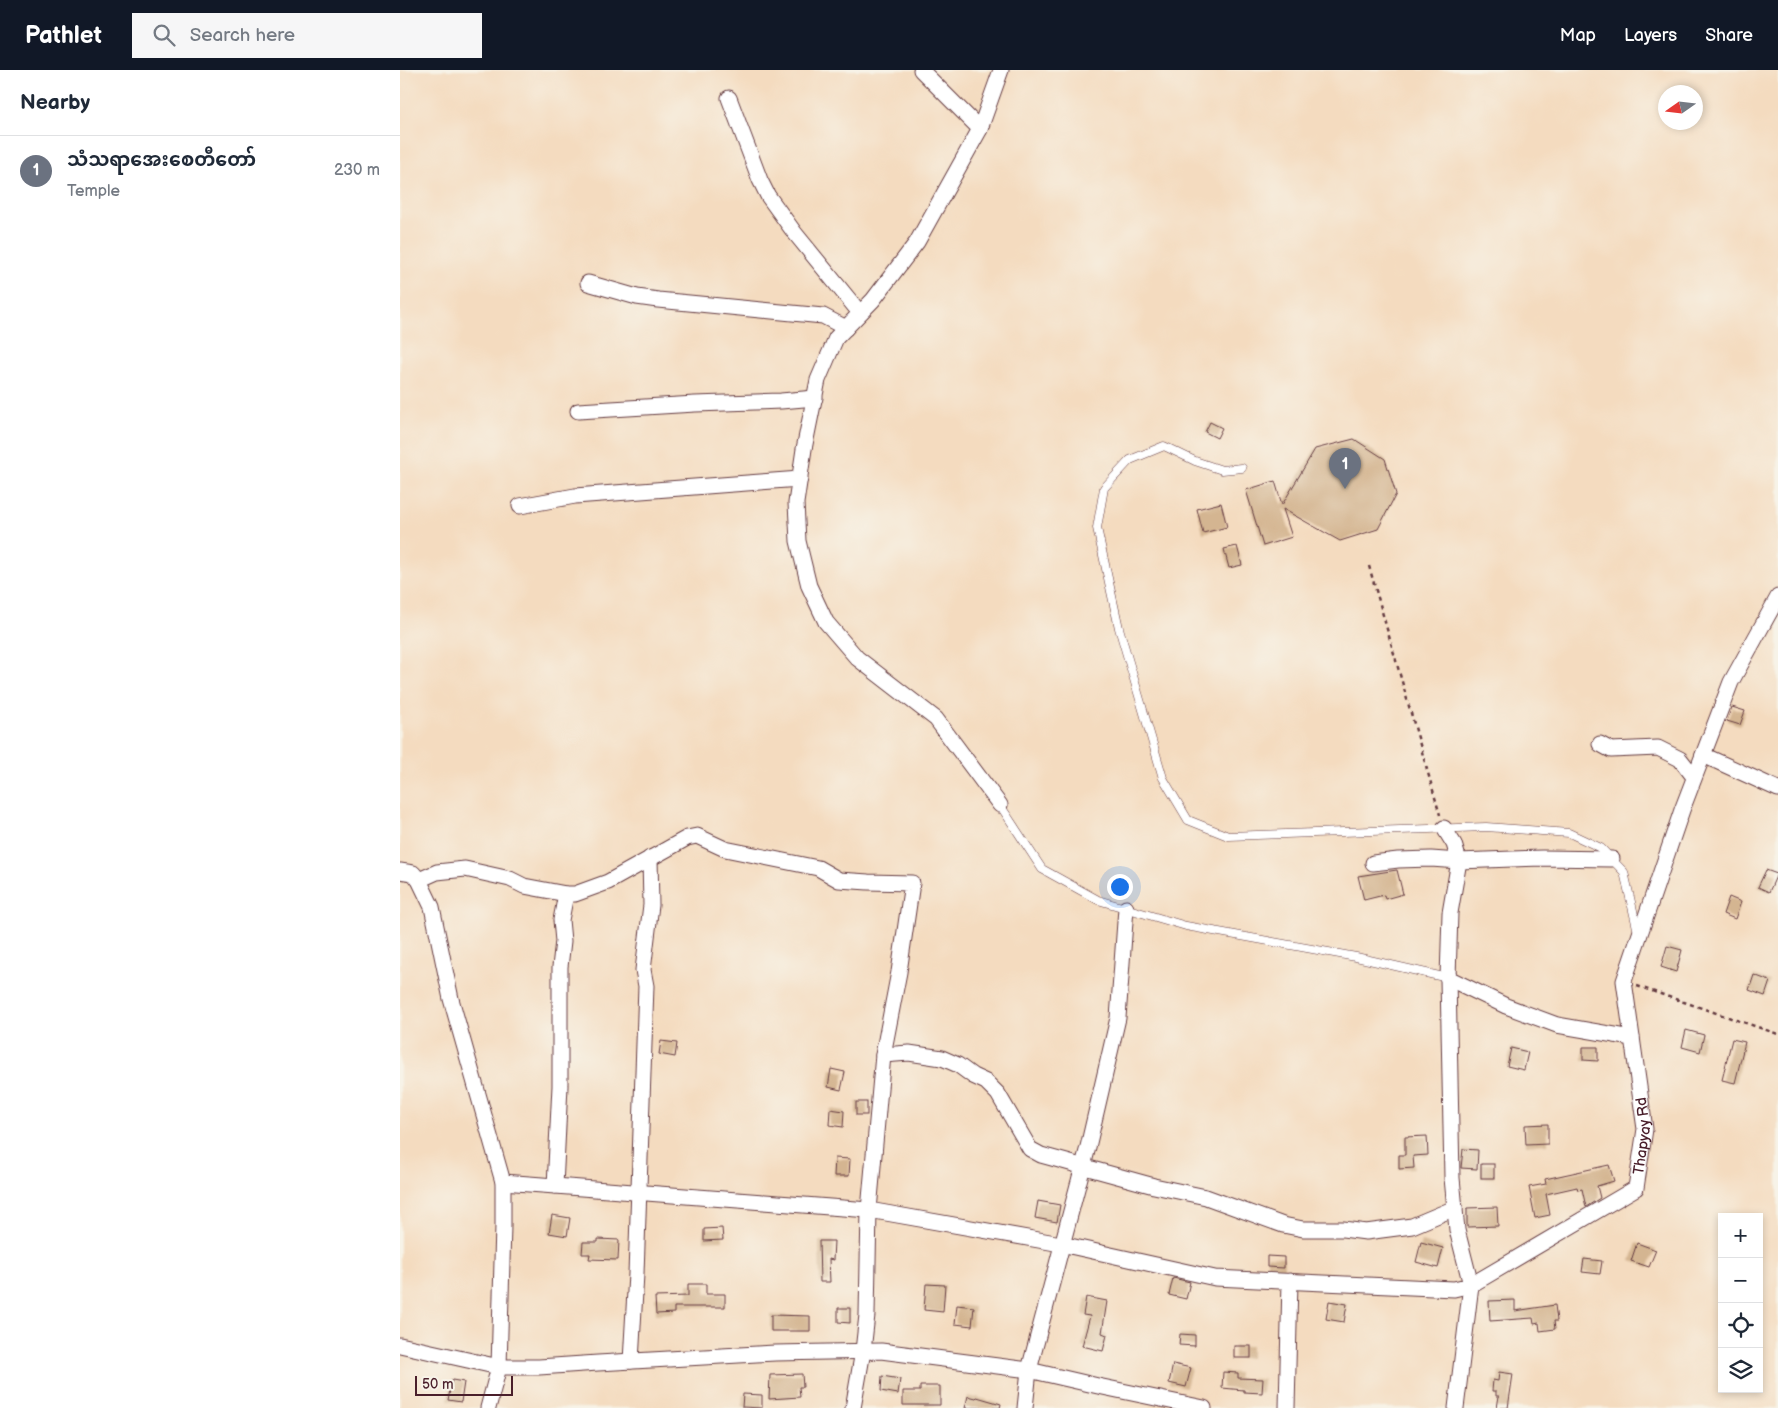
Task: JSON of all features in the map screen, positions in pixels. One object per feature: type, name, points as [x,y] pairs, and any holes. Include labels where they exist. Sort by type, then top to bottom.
[{"type":"street","points":[[921,70],[980,129]]},
{"type":"street","points":[[1000,805],[936,718],[857,658],[826,622],[809,586],[798,541],[796,503],[804,449],[818,380],[836,338],[873,300],[917,242],[980,129],[1001,70]]},
{"type":"street","points":[[729,98],[757,173],[768,196],[794,232],[860,313]]},
{"type":"street","points":[[588,283],[637,297],[658,300],[823,316],[846,328]]},
{"type":"street","points":[[578,411],[695,404],[781,402],[815,398]]},
{"type":"street","points":[[520,506],[575,496],[800,479]]},
{"type":"street","name":"Thapyay Rd","points":[[1471,1285],[1636,1188],[1645,1129],[1624,981],[1682,810],[1731,682],[1778,596]]},
{"type":"street","points":[[1600,744],[1611,750],[1658,748],[1680,759],[1694,777]]},
{"type":"street","points":[[1703,756],[1778,789]]},
{"type":"street","points":[[1444,828],[1454,844],[1459,861],[1450,913],[1448,978],[1452,1178],[1456,1230],[1471,1285],[1456,1408]]},
{"type":"street","points":[[419,880],[438,872],[465,870],[510,879],[524,886],[566,894],[576,894],[608,882],[687,838],[697,836],[725,849],[756,857],[818,868],[839,880],[912,883],[884,1055],[869,1210],[867,1315],[853,1408]]},
{"type":"street","points":[[631,1361],[636,1274],[646,986],[643,970],[651,905],[650,858]]},
{"type":"street","points":[[1372,863],[1432,859],[1459,861],[1542,858],[1612,859]]},
{"type":"street","points":[[400,871],[413,873],[419,880],[432,907],[450,1000],[503,1182],[499,1367],[488,1408]]},
{"type":"street","points":[[555,1186],[560,1086],[560,967],[563,941],[561,920],[566,894]]},
{"type":"street","points":[[1025,1408],[1029,1370],[1083,1165],[1118,1018],[1126,908]]},
{"type":"street","points":[[1448,978],[1506,1006],[1557,1025],[1632,1038]]},
{"type":"street","points":[[884,1055],[909,1053],[942,1058],[958,1065],[973,1076],[986,1082],[998,1094],[1030,1149],[1041,1155],[1083,1165],[1103,1173],[1206,1197],[1283,1225],[1303,1229],[1366,1232],[1412,1226],[1455,1208]]},
{"type":"street","points":[[503,1182],[869,1210],[1061,1244],[1215,1278],[1454,1289],[1471,1285]]},
{"type":"street","points":[[1287,1408],[1290,1281]]},
{"type":"street","points":[[400,1345],[499,1367],[539,1368],[631,1361],[881,1351],[1029,1370],[1204,1408]]},
{"type":"lane","points":[[1242,468],[1222,470],[1195,461],[1164,446],[1130,460],[1104,488],[1097,528],[1119,628],[1163,778],[1188,820],[1228,836],[1486,827],[1569,833],[1601,848],[1624,872],[1639,936]]},
{"type":"lane","points":[[1000,805],[1042,868],[1098,900],[1186,926],[1356,957],[1448,978]]},
{"type":"path","points":[[1369,566],[1444,828]]},
{"type":"path","points":[[1624,981],[1778,1034]]},
{"type":"building","points":[[1210,422],[1222,428],[1217,438],[1205,432]]},
{"type":"building","points":[[1354,439],[1385,459],[1396,494],[1378,529],[1340,541],[1283,509],[1292,537],[1263,546],[1246,490],[1275,481],[1282,505],[1315,449]]},
{"type":"building","points":[[1221,503],[1227,527],[1203,533],[1197,509]]},
{"type":"building","points":[[1237,546],[1242,565],[1229,568],[1224,549]]},
{"type":"building","points":[[1732,707],[1745,711],[1740,725],[1727,721]]},
{"type":"building","points":[[1397,870],[1403,894],[1385,899],[1384,895],[1364,900],[1358,876]]},
{"type":"building","points":[[1766,870],[1777,874],[1769,892],[1758,887]]},
{"type":"building","points":[[1729,897],[1741,902],[1735,919],[1723,914]]},
{"type":"building","points":[[1667,946],[1682,950],[1676,972],[1661,967]]},
{"type":"building","points":[[1754,975],[1770,981],[1765,996],[1749,990]]},
{"type":"building","points":[[1686,1030],[1704,1035],[1700,1052],[1682,1047]]},
{"type":"building","points":[[1732,1039],[1745,1042],[1735,1083],[1722,1080]]},
{"type":"building","points":[[661,1041],[677,1043],[675,1057],[659,1054]]},
{"type":"building","points":[[1583,1047],[1598,1047],[1598,1061],[1583,1060]]},
{"type":"building","points":[[1511,1048],[1528,1052],[1524,1070],[1507,1066]]},
{"type":"building","points":[[831,1069],[845,1072],[841,1090],[828,1087]]},
{"type":"building","points":[[856,1102],[867,1102],[867,1115],[856,1115]]},
{"type":"building","points":[[830,1109],[844,1111],[843,1127],[829,1125]]},
{"type":"building","points":[[1548,1124],[1548,1144],[1526,1145],[1525,1125]]},
{"type":"building","points":[[1427,1136],[1428,1155],[1413,1156],[1414,1168],[1399,1169],[1399,1155],[1405,1155],[1405,1137]]},
{"type":"building","points":[[1463,1149],[1478,1150],[1477,1169],[1461,1168]]},
{"type":"building","points":[[835,1158],[850,1159],[849,1176],[834,1176]]},
{"type":"building","points":[[1481,1164],[1494,1164],[1494,1178],[1481,1178]]},
{"type":"building","points":[[1609,1165],[1614,1181],[1597,1186],[1600,1198],[1586,1207],[1582,1189],[1578,1190],[1577,1187],[1546,1194],[1550,1215],[1535,1218],[1529,1187],[1546,1184],[1545,1179]]},
{"type":"building","points":[[1038,1201],[1060,1205],[1057,1222],[1035,1218]]},
{"type":"building","points":[[1497,1207],[1498,1226],[1467,1227],[1467,1208]]},
{"type":"building","points":[[552,1215],[570,1218],[567,1236],[549,1233]]},
{"type":"building","points":[[722,1228],[723,1240],[704,1241],[704,1229]]},
{"type":"building","points":[[598,1239],[619,1240],[618,1260],[589,1259],[590,1254],[582,1254],[583,1242],[598,1242]]},
{"type":"building","points":[[819,1241],[834,1241],[833,1260],[829,1259],[830,1282],[820,1282]]},
{"type":"building","points":[[1421,1242],[1443,1248],[1438,1268],[1416,1262]]},
{"type":"building","points":[[1637,1243],[1656,1250],[1649,1267],[1631,1261]]},
{"type":"building","points":[[1267,1256],[1284,1257],[1284,1268],[1267,1267]]},
{"type":"building","points":[[1584,1259],[1602,1261],[1600,1274],[1582,1272]]},
{"type":"building","points":[[1173,1278],[1190,1282],[1186,1299],[1169,1295]]},
{"type":"building","points":[[688,1284],[706,1284],[706,1294],[725,1294],[725,1307],[674,1307],[674,1313],[656,1314],[655,1297],[688,1296]]},
{"type":"building","points":[[926,1284],[945,1285],[943,1312],[924,1310]]},
{"type":"building","points":[[1086,1297],[1107,1301],[1102,1333],[1107,1335],[1103,1351],[1082,1346],[1090,1316],[1083,1315]]},
{"type":"building","points":[[1515,1300],[1515,1311],[1555,1305],[1557,1321],[1554,1321],[1555,1329],[1540,1331],[1539,1323],[1534,1324],[1533,1318],[1490,1321],[1489,1301]]},
{"type":"building","points":[[1329,1301],[1347,1304],[1344,1322],[1326,1319]]},
{"type":"building","points":[[957,1305],[974,1307],[972,1326],[955,1324]]},
{"type":"building","points":[[838,1308],[850,1308],[850,1323],[838,1322]]},
{"type":"building","points":[[771,1315],[810,1316],[810,1331],[771,1331]]},
{"type":"building","points":[[1180,1334],[1195,1335],[1195,1346],[1179,1345]]},
{"type":"building","points":[[1234,1346],[1251,1346],[1251,1358],[1234,1358]]},
{"type":"building","points":[[1173,1364],[1191,1368],[1186,1387],[1169,1383]]},
{"type":"building","points":[[1223,1372],[1238,1373],[1238,1378],[1263,1379],[1262,1393],[1222,1388]]},
{"type":"building","points":[[1499,1372],[1513,1374],[1508,1408],[1497,1408],[1499,1396],[1496,1396],[1496,1391],[1492,1391],[1493,1380],[1498,1381]]},
{"type":"building","points":[[802,1374],[803,1387],[799,1387],[800,1397],[769,1399],[770,1375]]},
{"type":"building","points":[[882,1376],[900,1379],[898,1394],[881,1391]]},
{"type":"building","points":[[452,1380],[464,1382],[461,1402],[448,1400]]},
{"type":"building","points":[[920,1386],[940,1386],[940,1405],[903,1405],[903,1391],[920,1391]]},
{"type":"building","points":[[743,1394],[762,1395],[762,1408],[742,1407]]},
{"type":"building","points":[[968,1396],[1001,1404],[1000,1408],[965,1408]]},
{"type":"place","name":"သံသရာအေးစေတီတော်","points":[[1345,489]]}]
